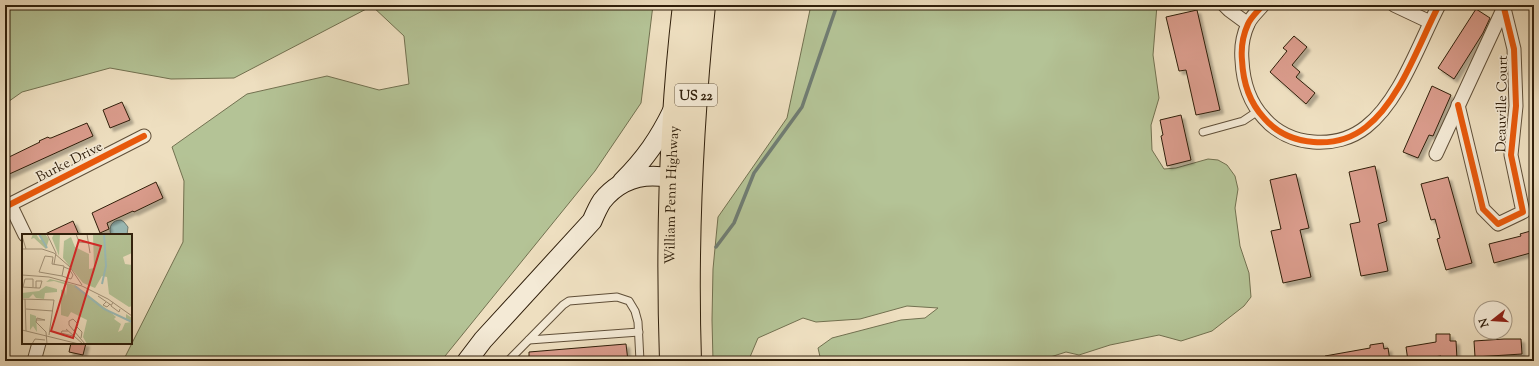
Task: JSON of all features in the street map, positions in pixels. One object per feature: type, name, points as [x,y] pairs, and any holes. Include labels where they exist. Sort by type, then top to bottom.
[{"type":"highway","name":"William Penn Highway","points":[[684,5],[675,105],[678,184],[688,260],[690,361]]},
{"type":"highway","name":"William Penn Highway","points":[[671,361],[669,259],[678,184],[695,99],[704,5]]},
{"type":"main road","points":[[592,221],[601,202],[621,184],[653,147],[664,129],[675,105]]},
{"type":"main road","points":[[621,184],[637,177],[678,184]]},
{"type":"main road","points":[[467,361],[482,340],[592,221],[610,210],[633,191],[678,184]]},
{"type":"street","points":[[1224,5],[1248,24]]},
{"type":"street","points":[[1263,5],[1248,24],[1241,49],[1242,67],[1246,87],[1253,104],[1264,119],[1281,132],[1300,140],[1319,143],[1336,141],[1351,136],[1366,127],[1383,110],[1401,83],[1439,5]]},
{"type":"street","points":[[1394,5],[1430,22]]},
{"type":"street","name":"Deauville Court","points":[[1436,154],[1504,6]]},
{"type":"street","name":"Deauville Court","points":[[1458,105],[1483,209],[1498,224],[1523,212],[1511,155],[1516,106],[1514,49],[1504,6]]},
{"type":"street","name":"Burke Drive","points":[[8,206],[144,136]]},
{"type":"street","points":[[8,206],[24,234]]},
{"type":"street","points":[[34,361],[39,344]]},
{"type":"lane","points":[[1203,132],[1243,120],[1258,111]]},
{"type":"lane","points":[[508,361],[563,305],[569,301],[617,297],[629,301],[636,311],[639,332],[640,361]]},
{"type":"lane","points":[[529,340],[639,332]]},
{"type":"green space","points":[[5,5],[653,5],[641,103],[595,171],[441,361],[123,361],[183,242],[184,181],[172,147],[247,94],[327,76],[379,90],[409,84],[404,36],[372,6],[234,78],[171,79],[110,68],[22,92],[5,104]]},
{"type":"green space","points":[[811,5],[1157,5],[1153,55],[1159,98],[1151,125],[1152,150],[1164,169],[1176,168],[1208,159],[1218,160],[1227,165],[1235,176],[1238,189],[1235,208],[1240,246],[1249,273],[1251,297],[1244,306],[1212,331],[1181,341],[1159,335],[1110,345],[1079,355],[1066,352],[1038,361],[821,361],[818,348],[832,338],[901,320],[925,318],[938,308],[907,306],[860,319],[816,322],[803,318],[758,338],[750,357],[750,361],[713,361],[713,269],[718,217],[787,118]]},
{"type":"water","points":[[118,220],[124,222],[128,227],[127,234],[111,234],[110,227],[115,221]]},
{"type":"building","points":[[1476,9],[1490,18],[1483,33],[1454,79],[1438,68]]},
{"type":"building","points":[[1197,10],[1220,110],[1196,115],[1186,70],[1179,71],[1166,17]]},
{"type":"building","points":[[1294,36],[1307,47],[1292,65],[1300,72],[1296,77],[1315,93],[1306,104],[1270,72],[1287,51],[1283,48]]},
{"type":"building","points":[[1432,86],[1451,95],[1433,136],[1429,135],[1418,158],[1403,152]]},
{"type":"building","points":[[122,102],[130,120],[110,128],[103,110]]},
{"type":"building","points":[[1181,115],[1191,160],[1167,166],[1161,136],[1163,135],[1160,120]]},
{"type":"building","points":[[87,123],[93,136],[5,176],[5,159],[48,137],[51,138]]},
{"type":"building","points":[[1375,166],[1387,221],[1378,224],[1388,271],[1361,276],[1350,224],[1360,222],[1349,172]]},
{"type":"building","points":[[1296,174],[1309,228],[1300,230],[1311,277],[1283,283],[1271,231],[1281,229],[1270,180]]},
{"type":"building","points":[[1448,177],[1472,263],[1446,270],[1437,239],[1440,238],[1435,219],[1431,220],[1421,184]]},
{"type":"building","points":[[156,182],[163,198],[107,223],[109,229],[100,233],[92,213]]},
{"type":"building","points":[[73,221],[79,234],[45,234]]},
{"type":"building","points":[[1534,230],[1534,252],[1494,263],[1489,244],[1521,236],[1520,234]]},
{"type":"building","points":[[1436,334],[1450,334],[1450,341],[1456,341],[1457,359],[1441,359],[1441,356],[1418,359],[1418,361],[1408,361],[1406,347],[1436,342]]},
{"type":"building","points":[[1521,339],[1522,354],[1475,357],[1474,341]]},
{"type":"building","points":[[1383,343],[1384,349],[1388,348],[1390,361],[1325,361],[1325,356],[1370,348],[1370,345]]},
{"type":"building","points":[[71,344],[86,344],[83,355],[69,352]]},
{"type":"building","points":[[626,344],[628,361],[529,361],[529,352]]},
{"type":"waterway","points":[[716,247],[734,223],[754,173],[802,107],[837,5]]},
{"type":"cycle path","points":[[1263,5],[1249,21],[1245,33],[1242,56],[1245,84],[1254,105],[1274,128],[1286,135],[1300,140],[1314,142],[1328,142],[1354,134],[1366,127],[1378,116],[1399,87],[1439,5]]},
{"type":"cycle path","points":[[1458,105],[1483,209],[1498,224],[1523,212],[1511,155],[1516,106],[1514,49],[1504,8]]},
{"type":"cycle path","points":[[5,207],[144,136]]}]
